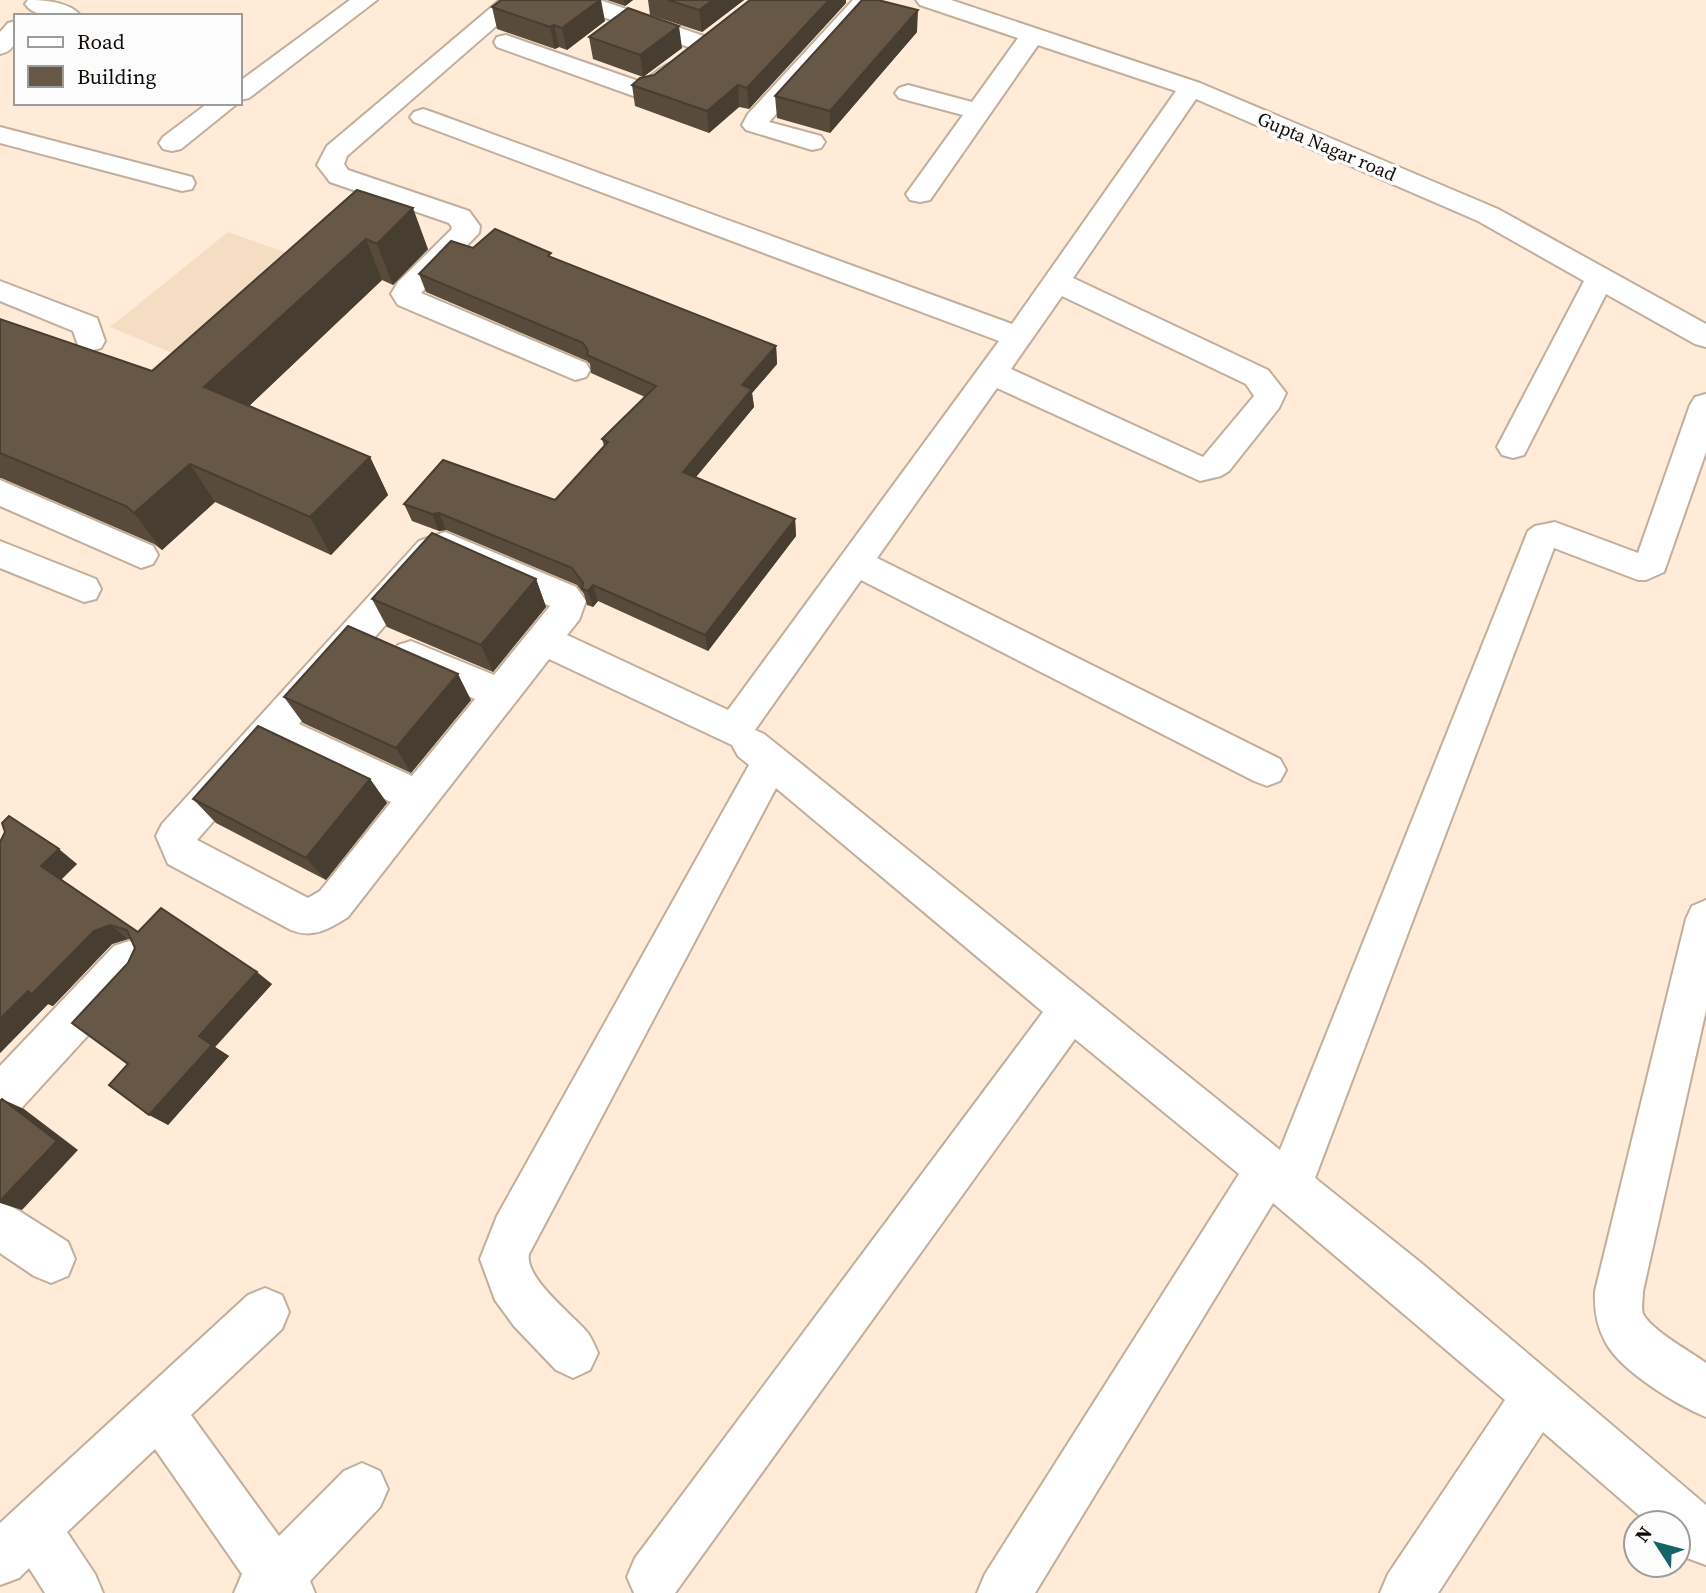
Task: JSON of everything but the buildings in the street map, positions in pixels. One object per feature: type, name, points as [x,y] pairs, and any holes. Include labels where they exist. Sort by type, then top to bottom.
[{"type":"street","points":[[245,84],[365,0]]},
{"type":"street","points":[[511,0],[336,152],[330,165],[339,176],[459,217],[466,226],[465,233],[408,289],[405,294],[408,298],[575,370]]},
{"type":"street","points":[[577,0],[706,45]]},
{"type":"street","points":[[608,33],[652,0]]},
{"type":"street","points":[[812,142],[761,128],[755,125],[757,119],[866,0]]},
{"type":"street","name":"Gupta Nagar road","points":[[928,0],[1192,88],[1488,215],[1706,337]]},
{"type":"street","points":[[35,7],[61,14]]},
{"type":"street","points":[[506,42],[639,90],[646,90],[727,28]]},
{"type":"street","points":[[0,47],[14,30]]},
{"type":"street","points":[[920,194],[1033,35]]},
{"type":"street","points":[[567,64],[587,49]]},
{"type":"street","points":[[734,730],[1018,337],[1192,88]]},
{"type":"street","points":[[908,93],[979,112]]},
{"type":"street","points":[[172,143],[222,105]]},
{"type":"street","points":[[423,117],[1018,337]]},
{"type":"street","points":[[0,135],[182,183]]},
{"type":"street","points":[[1513,447],[1600,278]]},
{"type":"street","points":[[992,373],[1200,469],[1210,468],[1218,463],[1268,400],[1271,393],[1257,377],[1057,282]]},
{"type":"street","points":[[0,290],[87,325],[90,341]]},
{"type":"street","points":[[0,313],[51,332]]},
{"type":"street","points":[[1004,1593],[1278,1177],[1541,540],[1547,535],[1555,535],[1638,567],[1646,567],[1652,562],[1706,405]]},
{"type":"street","points":[[0,492],[141,555]]},
{"type":"street","points":[[445,545],[569,601],[567,610],[334,904],[316,915],[305,917],[182,852],[176,836],[358,632],[431,550],[445,545]]},
{"type":"street","points":[[0,554],[84,589]]},
{"type":"street","points":[[855,562],[1026,646],[1266,770]]},
{"type":"street","points":[[358,632],[500,694]]},
{"type":"street","points":[[543,640],[734,730],[1071,1009],[1404,1279],[1706,1539]]},
{"type":"street","points":[[271,728],[418,797]]},
{"type":"street","points":[[573,1353],[520,1295],[508,1276],[504,1258],[514,1233],[771,761]]},
{"type":"street","points":[[1706,919],[1617,1309],[1624,1328],[1642,1345],[1706,1392]]},
{"type":"street","points":[[0,1098],[129,960]]},
{"type":"street","points":[[654,1577],[1071,1009]]},
{"type":"street","points":[[76,1593],[17,1543],[265,1312]]},
{"type":"street","points":[[1407,1593],[1538,1395]]},
{"type":"street","points":[[158,1411],[275,1588],[362,1489]]},
{"type":"shaded area","points":[[228,232],[307,260],[201,365],[110,327]]}]
